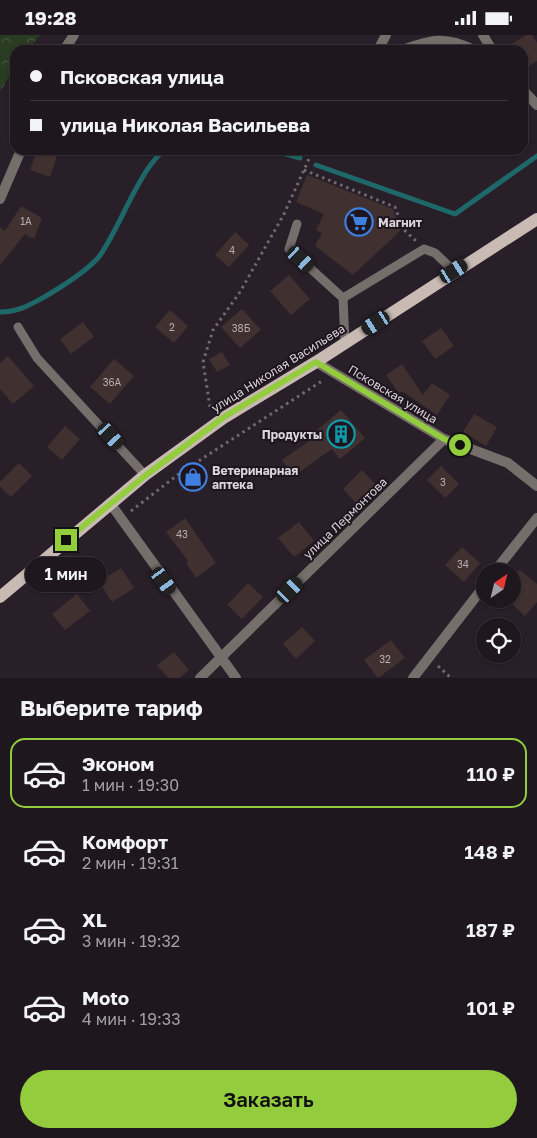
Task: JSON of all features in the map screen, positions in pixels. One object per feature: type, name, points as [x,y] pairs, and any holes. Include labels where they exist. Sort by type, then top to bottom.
[{"type":"main road","name":"улица Николая Васильева","points":[[0,597],[110,503],[224,417],[316,362],[537,219]]},
{"type":"street","points":[[528,95],[537,105]]},
{"type":"street","points":[[0,199],[19,155]]},
{"type":"street","name":"Псковская улица","points":[[316,362],[444,439],[508,463],[537,486]]},
{"type":"street","name":"улица Лермонтова","points":[[200,678],[444,439]]},
{"type":"street","points":[[110,503],[236,678]]},
{"type":"street","points":[[501,563],[537,518]]},
{"type":"street","points":[[413,678],[476,597]]},
{"type":"lane","points":[[415,45],[432,39],[460,42],[466,45]]},
{"type":"lane","points":[[297,224],[289,249],[343,298],[344,343]]},
{"type":"lane","points":[[343,298],[424,249],[434,253],[454,271]]},
{"type":"lane","points":[[18,327],[37,358],[146,475]]},
{"type":"path","points":[[210,407],[203,362],[213,330],[244,284],[284,213],[311,155]]},
{"type":"path","points":[[304,170],[395,207],[403,229],[424,249]]},
{"type":"path","points":[[120,519],[180,473],[334,373]]},
{"type":"green space","points":[[0,35],[40,35],[32,45],[10,45],[10,75],[0,92]]},
{"type":"building","points":[[526,35],[532,35],[537,43],[537,61],[528,66],[528,45],[510,45]]},
{"type":"building","points":[[35,155],[57,155],[50,177],[30,170]]},
{"type":"building","name":"Магнит","points":[[307,175],[393,209],[400,231],[353,275],[315,246],[322,233],[316,230],[324,214],[296,202]]},
{"type":"building","points":[[21,206],[42,218],[34,239],[25,234],[0,265],[0,227],[5,231]]},
{"type":"building","points":[[235,232],[249,245],[229,267],[215,255]]},
{"type":"building","points":[[289,275],[310,299],[291,315],[270,291]]},
{"type":"building","points":[[242,309],[261,330],[240,348],[221,327]]},
{"type":"building","points":[[170,310],[188,326],[174,343],[155,327]]},
{"type":"building","points":[[83,322],[94,337],[71,354],[60,339]]},
{"type":"building","points":[[441,328],[454,346],[435,359],[422,341]]},
{"type":"building","points":[[222,352],[230,365],[217,372],[209,359]]},
{"type":"building","points":[[8,356],[34,386],[13,404],[0,389],[0,363]]},
{"type":"building","points":[[114,359],[134,376],[110,404],[90,387]]},
{"type":"building","points":[[402,364],[423,395],[432,383],[450,395],[437,415],[402,391],[399,393],[386,375]]},
{"type":"building","points":[[341,410],[365,438],[340,459],[332,449],[294,476],[282,460],[319,434],[316,431]]},
{"type":"building","points":[[474,414],[497,427],[486,446],[463,432]]},
{"type":"building","points":[[65,426],[80,439],[62,460],[47,447]]},
{"type":"building","points":[[19,463],[32,476],[11,497],[0,487],[0,482]]},
{"type":"building","points":[[441,466],[459,484],[445,498],[427,480]]},
{"type":"building","points":[[362,470],[376,485],[356,503],[343,489]]},
{"type":"building","points":[[185,518],[216,563],[196,578],[186,563],[188,561],[166,532]]},
{"type":"building","points":[[299,522],[314,541],[294,557],[278,538]]},
{"type":"building","points":[[462,547],[480,563],[476,563],[476,568],[464,582],[445,565]]},
{"type":"building","points":[[121,568],[134,588],[112,602],[99,582]]},
{"type":"building","points":[[521,571],[537,584],[537,602],[525,616],[516,608],[521,608]]},
{"type":"building","points":[[248,583],[263,597],[242,619],[227,605]]},
{"type":"building","points":[[77,594],[90,611],[65,630],[52,614]]},
{"type":"building","points":[[302,627],[315,641],[296,659],[283,644]]},
{"type":"building","points":[[391,640],[405,658],[378,678],[364,660]]},
{"type":"building","points":[[174,652],[189,670],[179,678],[168,678],[157,665]]},
{"type":"waterway","points":[[0,312],[18,309],[35,302],[66,284],[92,264],[105,247],[149,167],[160,155]]},
{"type":"waterway","points":[[290,155],[300,158]]},
{"type":"waterway","points":[[316,165],[455,214],[537,156]]},
{"type":"place","name":"Магнит","points":[[359,222]]},
{"type":"place","name":"Продукты","points":[[341,434]]},
{"type":"place","name":"Ветеринарная аптека","points":[[193,477]]},
{"type":"route","points":[[66,540],[110,503],[224,417],[316,362],[444,439],[460,445]]}]
